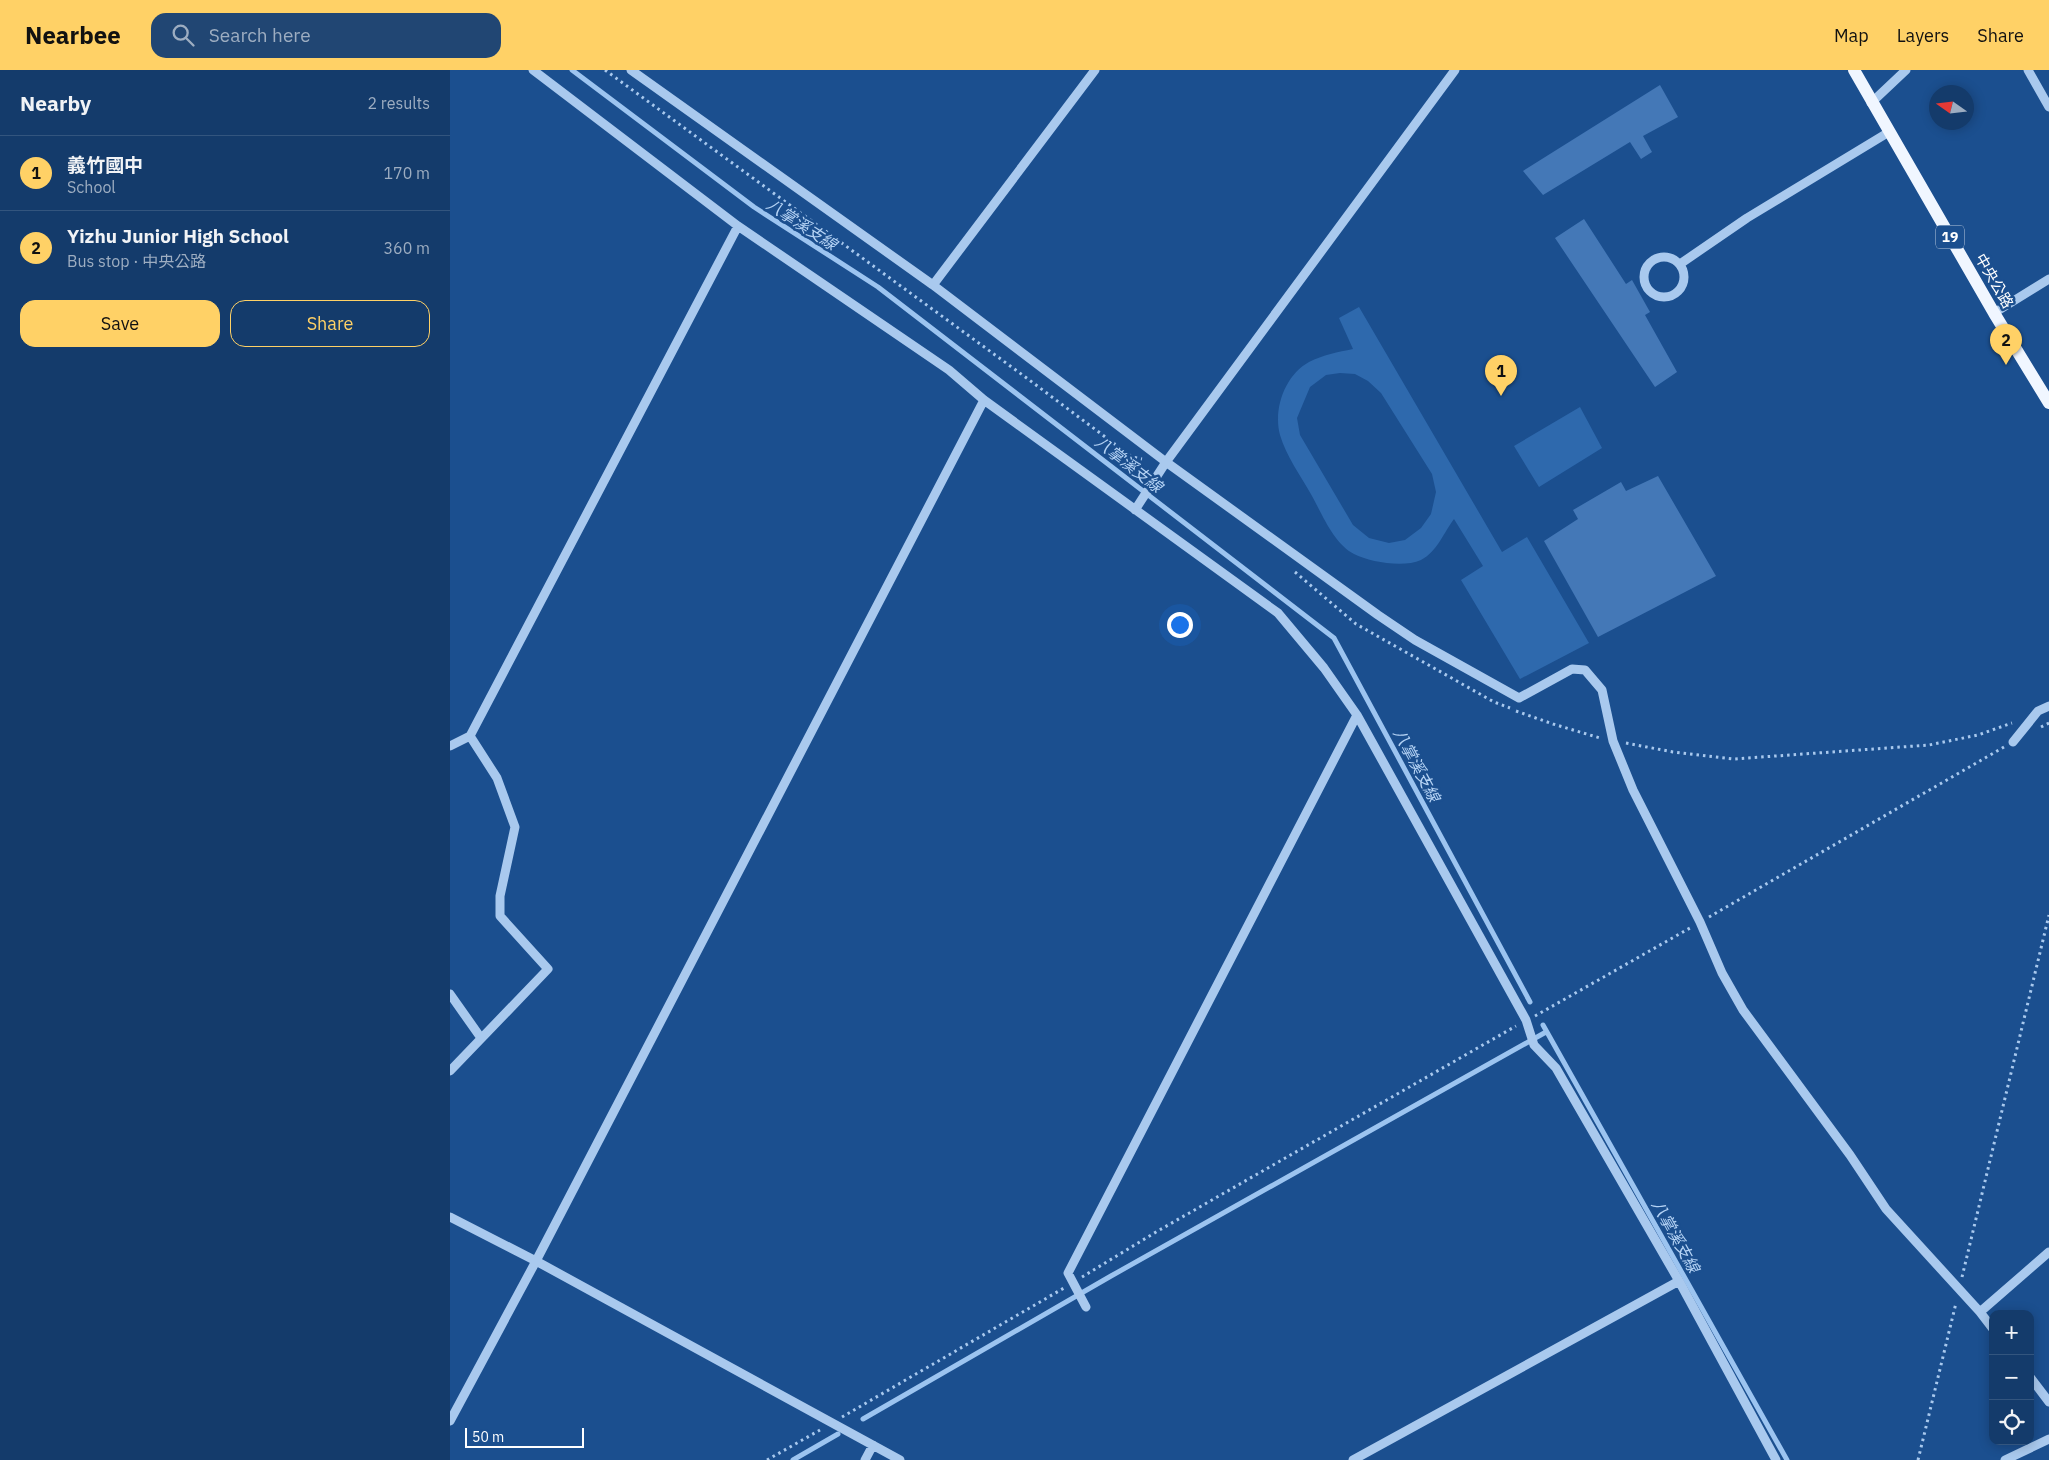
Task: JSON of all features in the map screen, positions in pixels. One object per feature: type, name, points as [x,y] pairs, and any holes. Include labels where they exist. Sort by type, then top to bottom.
[{"type":"main road","name":"中央公路","points":[[1854,70],[1994,313],[2049,403]]},
{"type":"street","points":[[533,70],[738,226],[949,370],[984,400],[1278,613],[1324,668],[1357,715],[1528,1024],[1534,1045],[1556,1068],[1679,1281],[1776,1460]]},
{"type":"street","points":[[631,70],[933,285],[1166,462],[1415,640],[1520,698],[1572,669],[1585,670],[1602,690],[1617,753],[1633,790],[1700,922],[1722,972],[1743,1010],[1850,1155],[1886,1209],[1989,1324]]},
{"type":"street","points":[[933,285],[1095,70]]},
{"type":"street","points":[[1135,510],[1166,462],[1455,70]]},
{"type":"street","points":[[1872,103],[1906,70]]},
{"type":"street","points":[[2028,70],[2049,107]]},
{"type":"street","points":[[1680,264],[1747,218],[1889,132]]},
{"type":"street","points":[[450,746],[470,736],[738,226]]},
{"type":"street","points":[[1669,257],[1680,264],[1684,276],[1680,289],[1675,294],[1662,297],[1650,292],[1644,280],[1646,267],[1650,262],[1656,258],[1669,257]]},
{"type":"street","points":[[1994,313],[2049,279]]},
{"type":"street","points":[[450,1420],[536,1261],[984,400]]},
{"type":"street","points":[[2013,742],[2038,711],[2049,706]]},
{"type":"street","points":[[1084,1304],[1068,1273],[1357,715]]},
{"type":"street","points":[[450,1071],[548,969],[500,916],[500,896],[515,827],[497,778],[470,736]]},
{"type":"street","points":[[450,994],[482,1038]]},
{"type":"street","points":[[450,1217],[536,1261],[900,1460]]},
{"type":"street","points":[[1980,1312],[2049,1252]]},
{"type":"street","points":[[1353,1460],[1679,1281]]},
{"type":"street","points":[[2034,1382],[2049,1402]]},
{"type":"street","points":[[2005,1460],[2049,1439]]},
{"type":"street","points":[[865,1460],[873,1445]]},
{"type":"path","points":[[605,70],[1132,457],[1166,462]]},
{"type":"path","points":[[767,1460],[1074,1286],[1164,1227],[1528,1024],[1700,922],[2013,742]]},
{"type":"path","points":[[1918,1460],[2049,915]]},
{"type":"shaded area","points":[[1359,307],[1502,552],[1527,537],[1589,643],[1520,679],[1461,580],[1483,566],[1454,519],[1432,552],[1421,560],[1405,564],[1377,562],[1361,557],[1340,543],[1324,520],[1286,451],[1278,425],[1278,414],[1283,394],[1293,375],[1309,362],[1320,357],[1353,349],[1339,318]],"holes":[[[1340,373],[1355,374],[1368,381],[1381,393],[1432,474],[1436,492],[1431,514],[1421,528],[1405,540],[1389,543],[1369,538],[1353,525],[1300,435],[1297,418],[1310,387],[1326,375]]]},
{"type":"shaded area","points":[[1580,407],[1602,448],[1539,487],[1514,446]]},
{"type":"building","points":[[1660,85],[1678,117],[1643,136],[1652,152],[1641,159],[1630,142],[1543,195],[1523,171]]},
{"type":"building","points":[[1584,219],[1626,284],[1632,280],[1650,312],[1645,315],[1677,372],[1655,387],[1555,238]]},
{"type":"building","points":[[1658,476],[1716,576],[1598,637],[1544,541],[1578,519],[1573,510],[1621,482],[1626,491]]},
{"type":"waterway","name":"八掌溪支線","points":[[572,70],[754,207],[878,287],[1334,638],[1530,1002]]},
{"type":"waterway","name":"八掌溪支線","points":[[1543,1025],[1787,1460]]},
{"type":"waterway","points":[[863,1419],[1111,1276],[1546,1032]]},
{"type":"waterway","points":[[793,1460],[838,1434]]},
{"type":"place","name":"Yizhu Junior High School","points":[[2006,365]]},
{"type":"place","name":"義竹國中","points":[[1501,396]]}]
